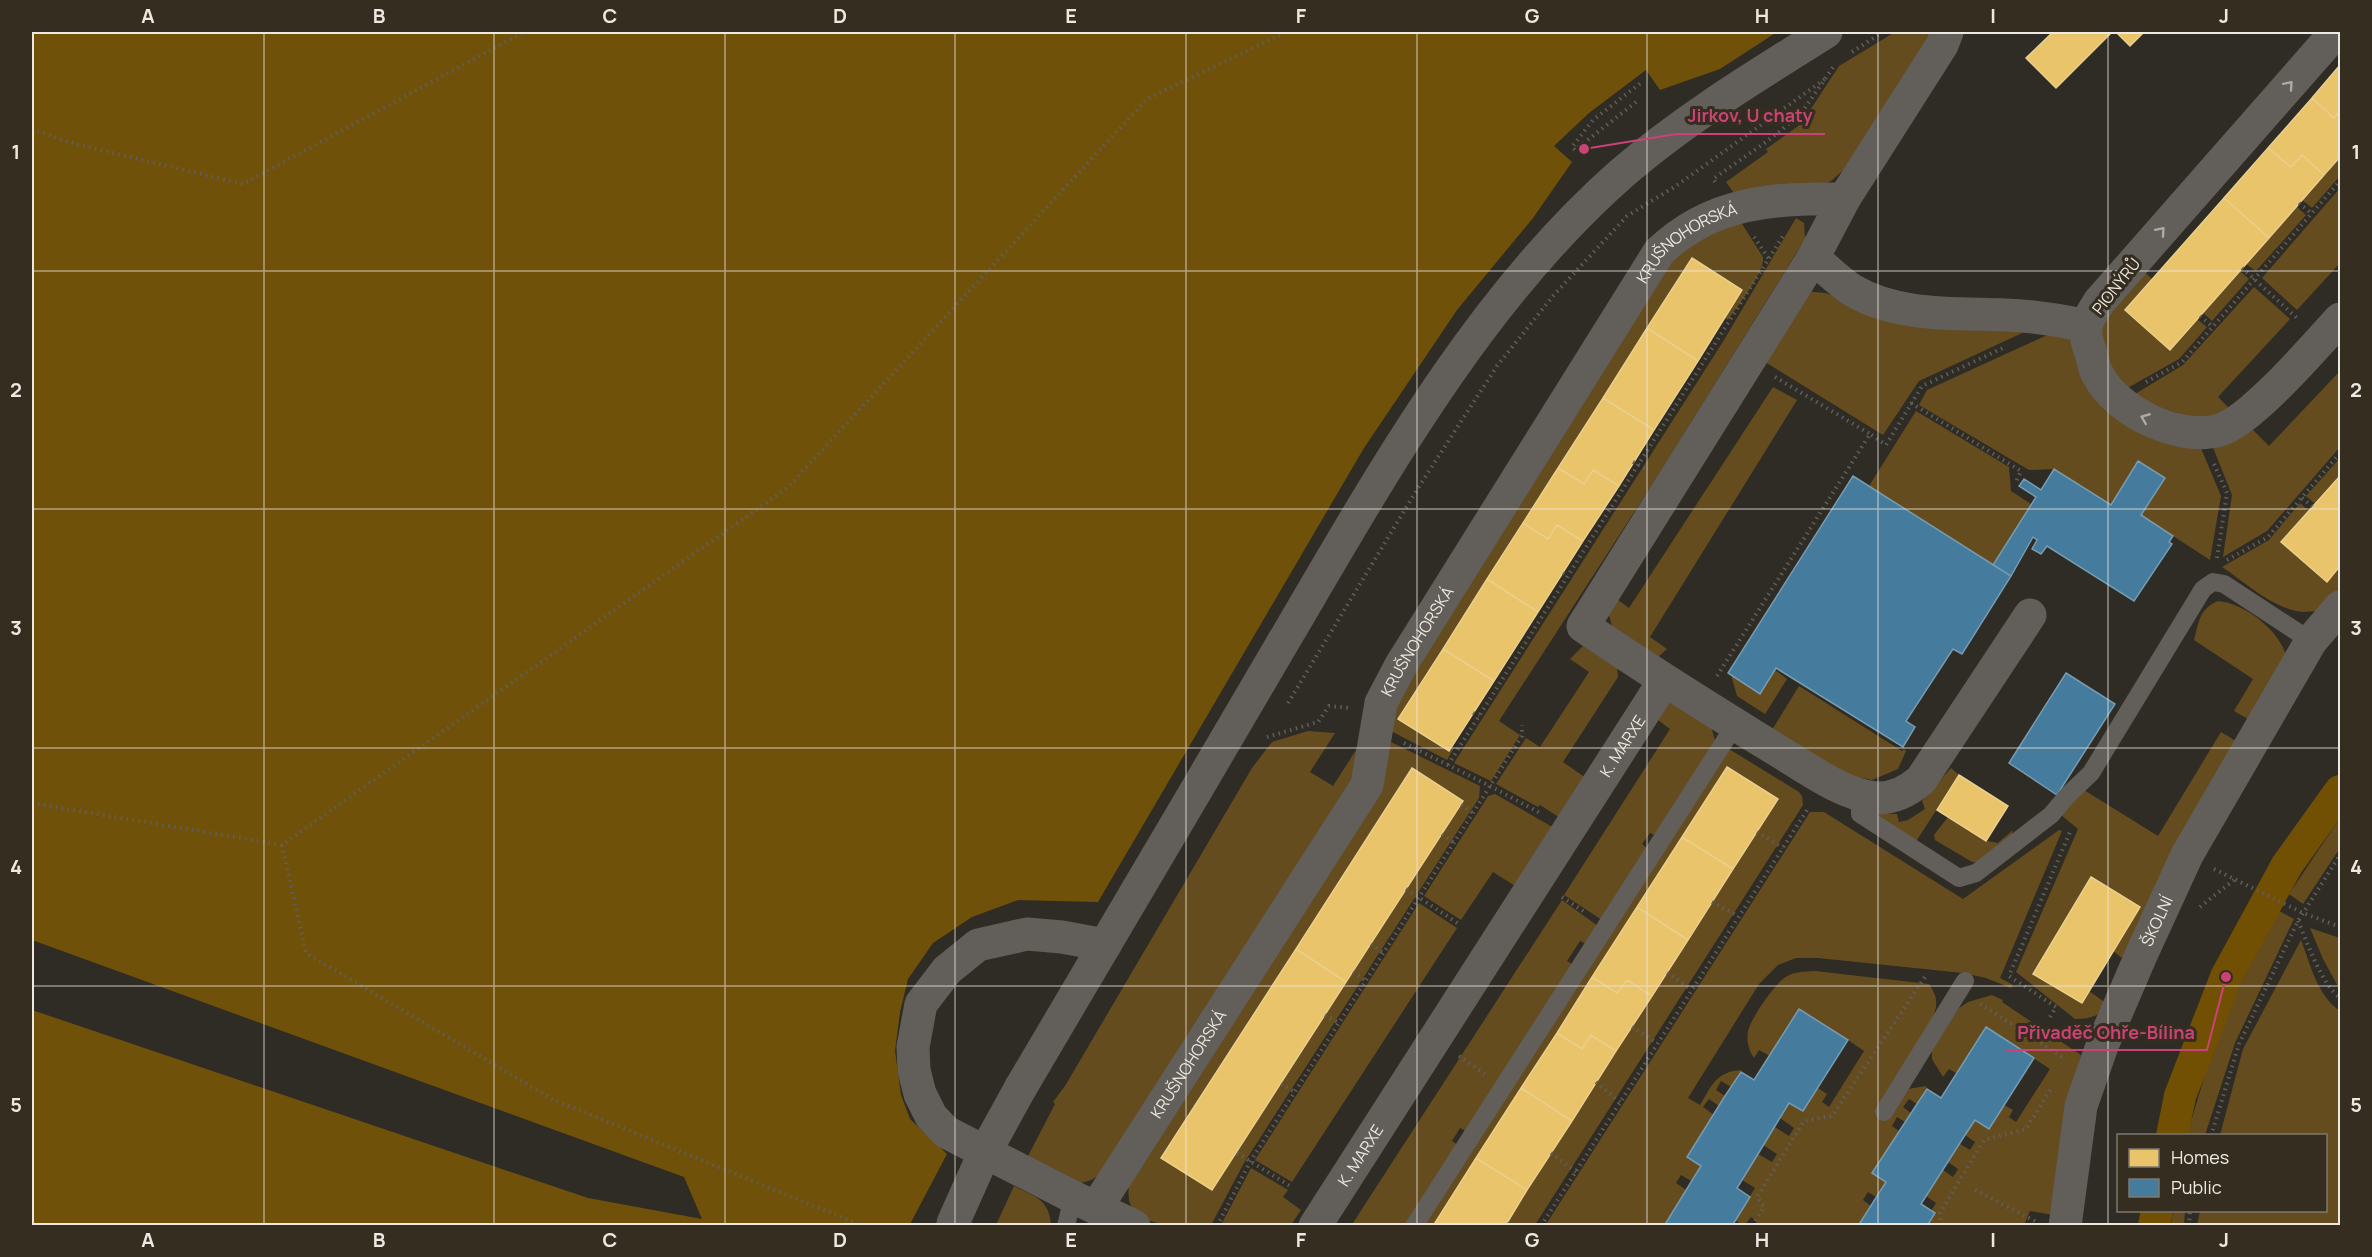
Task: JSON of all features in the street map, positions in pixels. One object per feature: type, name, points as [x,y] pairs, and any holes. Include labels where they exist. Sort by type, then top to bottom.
[{"type":"street","points":[[1947,32],[1942,45],[1844,200],[1813,258],[1583,626],[1664,681],[1826,780],[1860,795],[1878,798],[1895,796],[1909,790],[1921,780],[2030,615]]},
{"type":"street","name":"PIONÝRŮ","points":[[2336,32],[2099,302],[2086,326],[2088,345],[2098,375],[2117,400],[2137,415],[2171,428],[2201,433],[2218,431],[2244,418],[2340,319]]},
{"type":"street","points":[[953,1224],[982,1156],[1022,1087],[1371,492],[1445,376],[1526,273],[1621,174],[1724,97],[1837,49]]},
{"type":"street","name":"KRUŠNOHORSKÁ","points":[[1078,1210],[1367,785],[1382,704],[1401,665],[1659,252],[1675,236],[1708,216],[1753,203],[1806,199],[1844,200]]},
{"type":"street","points":[[1813,258],[1852,289],[1897,307],[1953,314],[2007,315],[2086,326]]},
{"type":"street","name":"ŠKOLNÍ","points":[[2065,1226],[2081,1106],[2102,1046],[2187,855],[2311,641],[2340,607]]},
{"type":"street","name":"K. MARXE","points":[[1315,1226],[1664,681]]},
{"type":"street","points":[[1105,945],[1062,937],[1027,934],[978,945],[947,970],[921,1004],[913,1047],[914,1070],[920,1094],[931,1116],[946,1132],[1078,1210],[1134,1226]]},
{"type":"lane","points":[[1860,795],[1860,814],[1959,878],[1976,873],[2051,815],[2091,773],[2195,599],[2215,574],[2224,584],[2311,641]]},
{"type":"lane","points":[[1414,1226],[1735,725]]},
{"type":"lane","points":[[1884,1112],[1962,985]]},
{"type":"path","points":[[32,129],[68,142],[243,184],[524,32]]},
{"type":"path","points":[[32,803],[282,845],[787,488],[1147,99],[1286,32]]},
{"type":"path","points":[[1713,179],[1800,115],[1825,79],[1837,49],[1883,32]]},
{"type":"path","points":[[1285,707],[1412,498],[1497,366],[1553,296],[1627,216],[1676,186],[1825,79]]},
{"type":"path","points":[[1636,102],[1575,150],[1572,147],[1593,120],[1642,82]]},
{"type":"path","points":[[2117,400],[2181,362],[2340,181]]},
{"type":"path","points":[[1448,765],[1568,576],[1601,519],[1806,199]]},
{"type":"path","points":[[2299,203],[2312,214]]},
{"type":"path","points":[[2242,268],[2293,314]]},
{"type":"path","points":[[2200,316],[2212,327]]},
{"type":"path","points":[[1716,342],[1886,445],[1922,386],[2008,346]]},
{"type":"path","points":[[1911,403],[2021,471],[2016,482]]},
{"type":"path","points":[[2201,433],[2227,493],[2215,574]]},
{"type":"path","points":[[1701,702],[1869,434]]},
{"type":"path","points":[[2215,574],[2268,537],[2340,453]]},
{"type":"path","points":[[2302,498],[2313,507]]},
{"type":"path","points":[[1563,573],[1568,576]]},
{"type":"path","points":[[1518,643],[1523,646]]},
{"type":"path","points":[[1267,737],[1318,722],[1329,706],[1378,721],[1448,765],[1534,810]]},
{"type":"path","points":[[1473,713],[1479,716]]},
{"type":"path","points":[[1217,1226],[1250,1162],[1522,736],[1522,725]]},
{"type":"path","points":[[1261,747],[1273,727]]},
{"type":"path","points":[[1541,1226],[1813,801]]},
{"type":"path","points":[[1461,805],[1473,813]]},
{"type":"path","points":[[2050,1017],[2056,1007],[2009,976],[2071,830],[2051,815]]},
{"type":"path","points":[[1756,832],[1783,848]]},
{"type":"path","points":[[1442,834],[1454,843]]},
{"type":"path","points":[[282,845],[306,953],[552,1099],[863,1226]]},
{"type":"path","points":[[2212,1134],[2239,1044],[2298,921],[2340,855]]},
{"type":"path","points":[[1537,880],[1605,927]]},
{"type":"path","points":[[2234,880],[2303,913],[2340,927]]},
{"type":"path","points":[[1406,889],[1459,924]]},
{"type":"path","points":[[1712,902],[1738,916]]},
{"type":"path","points":[[2298,921],[2318,965],[2335,994],[2340,998]]},
{"type":"path","points":[[1371,944],[1383,953]]},
{"type":"path","points":[[1353,972],[1366,981]]},
{"type":"path","points":[[1667,973],[1691,989]]},
{"type":"path","points":[[1752,1226],[1764,1207],[1758,1197],[1804,1121],[1832,1116],[1925,977]]},
{"type":"path","points":[[1962,985],[2068,1060]]},
{"type":"path","points":[[1325,1015],[1339,1023]]},
{"type":"path","points":[[1632,1027],[1657,1043]]},
{"type":"path","points":[[1434,1040],[1503,1086]]},
{"type":"path","points":[[1941,1226],[1940,1213],[1984,1140],[2026,1130],[2056,1080]]},
{"type":"path","points":[[1596,1082],[1620,1102]]},
{"type":"path","points":[[1281,1084],[1294,1092]]},
{"type":"path","points":[[1236,1153],[1290,1186]]},
{"type":"path","points":[[1551,1153],[1576,1172]]},
{"type":"path","points":[[1975,1190],[2043,1226]]},
{"type":"shaded area","points":[[32,32],[1777,32],[1720,69],[1660,90],[1646,70],[1589,113],[1554,146],[1572,162],[1533,218],[1457,310],[1364,448],[1098,902],[1018,900],[972,917],[933,943],[908,979],[900,1012],[895,1051],[901,1095],[910,1119],[947,1154],[909,1226],[32,1225],[32,1010],[588,1198],[702,1219],[684,1177],[32,940]]},
{"type":"shaded area","points":[[1895,32],[1932,32],[1848,166],[1831,181],[1822,185],[1734,193],[1726,182],[1768,152],[1766,149],[1801,124],[1839,66]]},
{"type":"shaded area","points":[[2340,158],[2340,176],[2312,208],[2302,200]]},
{"type":"shaded area","points":[[2340,188],[2340,263],[2297,310],[2262,278]]},
{"type":"shaded area","points":[[2296,206],[2306,215],[2256,271],[2246,264]]},
{"type":"shaded area","points":[[1796,218],[1804,223],[1805,239],[1655,480],[1499,721],[1520,735],[1491,781],[1454,763],[1724,340]]},
{"type":"shaded area","points":[[1739,219],[1763,257],[1760,272],[1744,298],[1728,320],[1725,318],[1742,290],[1692,259],[1398,718],[1448,751],[1454,748],[1447,760],[1387,729],[1392,704],[1669,261],[1683,248]]},
{"type":"shaded area","points":[[2141,269],[2152,279],[2125,310],[2170,350],[2197,319],[2207,327],[2179,359],[2124,390],[2102,359],[2100,321]]},
{"type":"shaded area","points":[[2240,271],[2249,279],[2212,321],[2203,313]]},
{"type":"shaded area","points":[[2254,287],[2290,319],[2218,397],[2234,413],[2203,422],[2130,397],[2183,365]]},
{"type":"shaded area","points":[[1804,291],[1825,293],[1894,314],[2035,327],[1919,381],[1883,435],[1762,360]]},
{"type":"shaded area","points":[[2056,331],[2069,338],[2080,351],[2198,441],[2221,496],[2210,560],[2141,515],[2165,478],[2139,461],[2111,505],[2054,469],[2029,470],[1919,405],[1927,390]]},
{"type":"shaded area","points":[[2340,371],[2340,447],[2267,531],[2223,557],[2232,495],[2210,440],[2249,426],[2269,446]]},
{"type":"shaded area","points":[[1773,387],[1797,400],[1650,637],[1667,649],[1658,657],[1612,626],[1607,609],[1610,594],[1629,608]]},
{"type":"shaded area","points":[[1916,411],[2009,467],[2011,491],[2031,504],[1993,565],[1869,486]]},
{"type":"shaded area","points":[[2340,458],[2340,476],[2315,504],[2306,496]]},
{"type":"shaded area","points":[[2300,503],[2309,511],[2327,581],[2340,566],[2340,591],[2327,607],[2311,612],[2297,611],[2270,601],[2222,567],[2269,540]]},
{"type":"shaded area","points":[[2218,601],[2238,607],[2259,619],[2276,636],[2286,655],[2248,719],[2234,711],[2253,679],[2194,640],[2203,612]]},
{"type":"shaded area","points":[[1583,646],[1617,668],[1618,677],[1563,762],[1586,778],[1562,819],[1540,805],[1538,807],[1496,784],[1526,738],[1540,747],[1589,672],[1570,659]]},
{"type":"shaded area","points":[[1775,670],[1787,679],[1765,714],[1737,696],[1731,675],[1760,693]]},
{"type":"shaded area","points":[[1799,686],[1902,751],[1904,749],[1906,751],[1898,769],[1872,780],[1845,775],[1772,730]]},
{"type":"shaded area","points":[[1667,703],[1671,703],[1711,727],[1715,740],[1656,836],[1650,833],[1642,844],[1648,849],[1602,920],[1564,895],[1670,729],[1654,717]]},
{"type":"shaded area","points":[[1308,731],[1335,733],[1310,772],[1333,786],[1358,747],[1364,759],[1103,1173],[1078,1184],[1026,1160],[1055,1104],[1053,1102],[1065,1086],[1252,768],[1272,742]]},
{"type":"shaded area","points":[[2221,732],[2236,741],[2123,959],[2112,950],[2140,907],[2091,877],[2033,973],[2082,1003],[2089,991],[2107,1004],[2101,1012],[2094,1016],[2075,1019],[2016,972],[2078,829],[2061,815],[2084,790],[2158,836]]},
{"type":"shaded area","points":[[1385,739],[1480,786],[1479,798],[1244,1163],[1211,1225],[1156,1223],[1145,1219],[1131,1206],[1129,1178]]},
{"type":"shaded area","points":[[1729,749],[1799,792],[1803,805],[1535,1225],[1422,1226]]},
{"type":"shaded area","points":[[1951,768],[1959,775],[1915,843],[1868,814],[1897,814],[1899,822],[1908,820],[1925,809],[1922,801]]},
{"type":"shaded area","points":[[1495,794],[1556,829],[1520,889],[1493,872],[1461,920],[1424,896],[1488,796]]},
{"type":"shaded area","points":[[1810,812],[1824,812],[1963,899],[2059,830],[2062,831],[2000,978],[2013,985],[2011,988],[1986,978],[1963,973],[1818,958],[1796,958],[1778,965],[1759,984],[1688,1098],[1700,1105],[1715,1081],[1732,1071],[1741,1070],[1731,1087],[1721,1081],[1716,1090],[1725,1096],[1719,1106],[1709,1099],[1703,1107],[1714,1115],[1701,1166],[1691,1181],[1681,1175],[1676,1183],[1686,1190],[1664,1225],[1545,1226]]},
{"type":"shaded area","points":[[1948,817],[1988,841],[1998,843],[2013,830],[2011,838],[1976,862],[1972,862],[1935,840],[1934,835]]},
{"type":"shaded area","points":[[2340,818],[2340,848],[2303,904],[2289,894]]},
{"type":"shaded area","points":[[1562,900],[1598,926],[1587,944],[1580,941],[1567,961],[1573,965],[1466,1131],[1460,1128],[1452,1141],[1458,1145],[1406,1225],[1351,1226]]},
{"type":"shaded area","points":[[1419,903],[1457,928],[1292,1182],[1255,1160]]},
{"type":"shaded area","points":[[2279,911],[2294,919],[2235,1043],[2205,1134],[2187,1134],[2207,1068],[2234,996]]},
{"type":"shaded area","points":[[2310,928],[2340,938],[2340,990],[2323,959]]},
{"type":"shaded area","points":[[2301,940],[2320,988],[2340,1011],[2340,1225],[2197,1225],[2200,1212],[2327,1212],[2327,1134],[2220,1134],[2243,1049]]},
{"type":"shaded area","points":[[1815,971],[1929,984],[1936,1000],[1933,1016],[1919,1044],[1875,1114],[1886,1121],[1908,1089],[1926,1086],[1927,1089],[1917,1104],[1909,1099],[1903,1107],[1911,1113],[1905,1122],[1897,1117],[1892,1126],[1899,1131],[1873,1173],[1886,1182],[1876,1197],[1868,1192],[1863,1200],[1871,1206],[1858,1225],[1755,1225],[1757,1221],[1751,1217],[1744,1226],[1735,1220],[1755,1188],[1742,1180],[1758,1154],[1772,1162],[1777,1154],[1763,1145],[1775,1127],[1789,1136],[1794,1128],[1780,1118],[1789,1103],[1803,1111],[1818,1088],[1827,1094],[1822,1102],[1829,1107],[1864,1051],[1848,1040],[1770,1056],[1759,1050],[1754,1058],[1752,1055],[1749,1049],[1748,1031],[1768,996],[1787,976],[1798,972]]},
{"type":"shaded area","points":[[1992,995],[2003,1000],[2002,1002],[2081,1055],[2053,1215],[2030,1211],[2024,1225],[1927,1225],[1936,1203],[1926,1196],[1943,1170],[1953,1177],[1958,1169],[1948,1162],[1960,1144],[1970,1150],[1975,1142],[1965,1135],[1975,1120],[2004,1105],[2013,1110],[2009,1117],[2016,1122],[2050,1069],[1986,1027],[1956,1073],[1949,1069],[1943,1077],[1932,1059],[1932,1047],[1959,1008],[1968,1002]]},
{"type":"shaded area","points":[[1251,1168],[1288,1190],[1283,1197],[1301,1210],[1291,1225],[1221,1225]]},
{"type":"shaded area","points":[[1014,1186],[1044,1204],[1050,1216],[1051,1225],[996,1225]]},
{"type":"shaded area","points":[[2173,1212],[2185,1212],[2184,1225],[2171,1225]]},
{"type":"building: Homes","points":[[2053,32],[2112,32],[2056,88],[2026,58]]},
{"type":"building: Homes","points":[[2116,32],[2144,32],[2130,46]]},
{"type":"building: Homes","points":[[2340,65],[2340,111],[2334,118],[2312,98]]},
{"type":"building: Homes","points":[[2312,98],[2334,118],[2340,111],[2340,157],[2324,175],[2302,155],[2291,167],[2268,148]]},
{"type":"building: Homes","points":[[2268,148],[2291,167],[2302,155],[2324,175],[2269,238],[2224,198]]},
{"type":"building: Homes","points":[[2224,198],[2269,238],[2170,350],[2125,310]]},
{"type":"building: Homes","points":[[1692,258],[1742,290],[1698,361],[1647,328]]},
{"type":"building: Homes","points":[[1647,328],[1698,361],[1654,430],[1603,398]]},
{"type":"building: Homes","points":[[1603,398],[1654,430],[1619,486],[1593,470],[1584,484],[1558,468]]},
{"type":"building: Homes","points":[[1558,468],[1584,484],[1593,470],[1619,486],[1583,541],[1557,525],[1548,539],[1523,523]]},
{"type":"building: Homes","points":[[2340,476],[2340,566],[2327,582],[2281,542]]},
{"type":"building: Homes","points":[[1523,523],[1548,539],[1557,525],[1583,541],[1538,612],[1487,579]]},
{"type":"building: Homes","points":[[1487,579],[1538,612],[1494,681],[1443,649]]},
{"type":"building: Homes","points":[[1443,649],[1494,681],[1449,751],[1398,719]]},
{"type":"building: Homes","points":[[1727,767],[1778,799],[1733,869],[1682,837]]},
{"type":"building: Homes","points":[[1412,768],[1463,801],[1346,982],[1296,949]]},
{"type":"building: Homes","points":[[1959,775],[2008,806],[1986,841],[1937,810]]},
{"type":"building: Homes","points":[[1682,837],[1733,869],[1688,940],[1637,907]]},
{"type":"building: Homes","points":[[2091,877],[2140,907],[2082,1003],[2033,974]]},
{"type":"building: Homes","points":[[1637,907],[1688,940],[1652,996],[1627,980],[1617,993],[1592,977]]},
{"type":"building: Homes","points":[[1296,949],[1346,982],[1212,1190],[1161,1158]]},
{"type":"building: Homes","points":[[1592,977],[1617,993],[1627,980],[1652,996],[1616,1051],[1591,1035],[1582,1049],[1557,1033]]},
{"type":"building: Homes","points":[[1557,1033],[1582,1049],[1591,1035],[1616,1051],[1572,1121],[1521,1088]]},
{"type":"building: Homes","points":[[1521,1088],[1572,1121],[1527,1190],[1476,1158]]},
{"type":"building: Homes","points":[[1476,1158],[1527,1190],[1507,1223],[1505,1226],[1433,1226]]},
{"type":"building: Public","points":[[2138,461],[2165,478],[2141,515],[2173,536],[2169,542],[2172,544],[2134,601],[2047,546],[2041,554],[2032,549],[2037,540],[2033,537],[2011,576],[1993,565],[2036,497],[2019,486],[2024,479],[2041,490],[2054,469],[2111,505]]},
{"type":"building: Public","points":[[1853,476],[2011,576],[1962,654],[1953,649],[1906,721],[1915,727],[1903,747],[1776,668],[1760,694],[1728,673]]},
{"type":"building: Public","points":[[2066,673],[2115,704],[2057,795],[2009,763]]},
{"type":"building: Public","points":[[1799,1009],[1848,1040],[1803,1111],[1789,1103],[1737,1188],[1750,1197],[1732,1226],[1664,1226],[1701,1166],[1687,1157],[1741,1072],[1754,1080]]},
{"type":"building: Public","points":[[1986,1027],[2034,1058],[1989,1129],[1975,1120],[1921,1204],[1935,1213],[1927,1226],[1858,1226],[1886,1182],[1872,1173],[1927,1089],[1941,1098]]},
{"type":"waterway","points":[[2172,1134],[2180,1096],[2226,977],[2287,865],[2340,791]]},
{"type":"waterway","points":[[2154,1226],[2157,1212]]},
{"type":"place","name":"Jirkov, U chaty","points":[[1584,149]]},
{"type":"place","name":"Přivaděč Ohře-Bílina","points":[[2226,977]]}]
